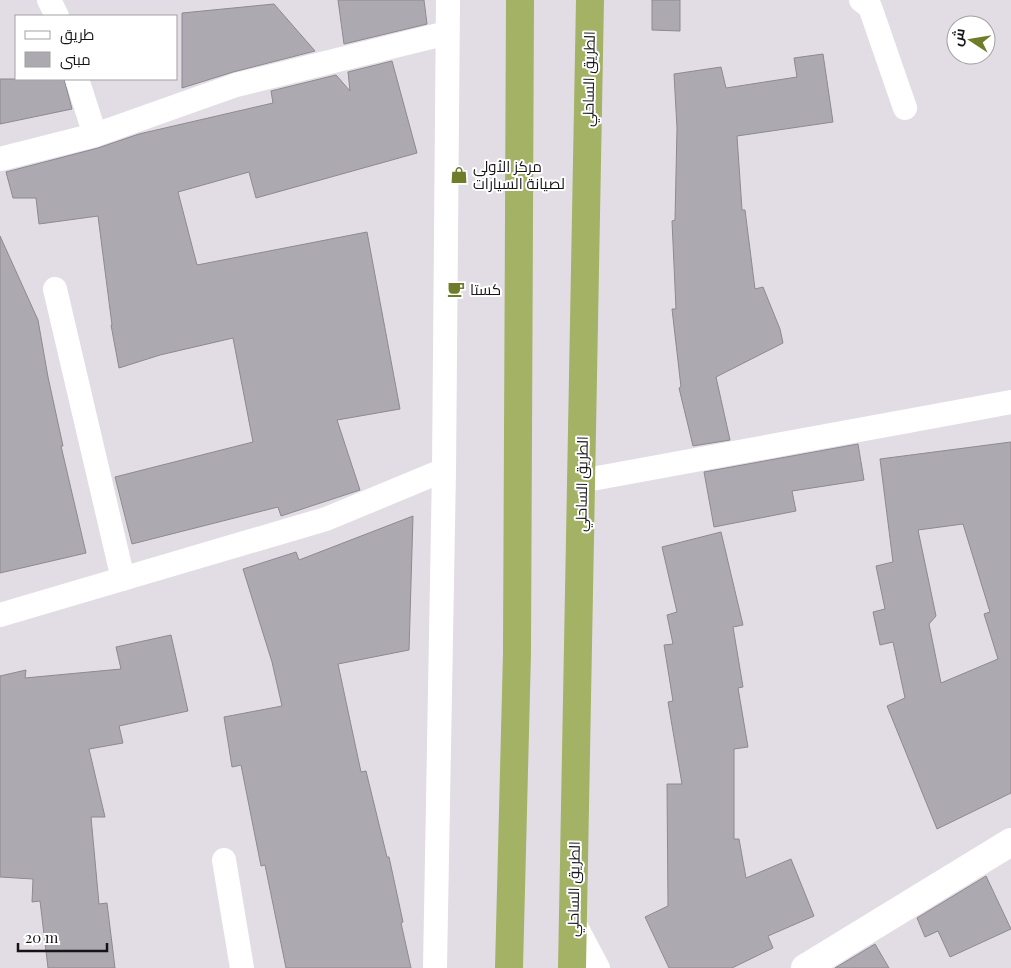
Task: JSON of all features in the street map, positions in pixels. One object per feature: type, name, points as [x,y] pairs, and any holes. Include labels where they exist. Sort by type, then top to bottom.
[{"type":"highway","points":[[509,968],[517,643],[520,0]]},
{"type":"highway","name":"الطريق الساحلي","points":[[572,968],[590,0]]},
{"type":"street","points":[[49,0],[56,15]]},
{"type":"street","points":[[435,968],[444,470],[448,0]]},
{"type":"street","points":[[861,0],[870,7],[905,108]]},
{"type":"street","points":[[0,159],[95,135],[236,85],[447,32]]},
{"type":"street","points":[[77,80],[95,135]]},
{"type":"street","points":[[55,289],[123,578]]},
{"type":"street","points":[[581,481],[1011,402]]},
{"type":"street","points":[[0,615],[326,519],[444,470]]},
{"type":"street","points":[[805,968],[1011,842]]},
{"type":"street","points":[[224,860],[242,968]]},
{"type":"street","points":[[572,919],[598,968]]},
{"type":"building","points":[[338,0],[424,0],[427,24],[344,44]]},
{"type":"building","points":[[652,0],[680,0],[680,31],[652,30]]},
{"type":"building","points":[[274,4],[315,51],[233,72],[182,88],[182,13]]},
{"type":"building","points":[[823,54],[833,122],[737,136],[742,210],[745,210],[755,289],[763,287],[780,329],[783,343],[716,377],[730,440],[693,446],[679,388],[681,387],[672,309],[676,309],[672,221],[675,220],[677,128],[674,74],[721,67],[726,88],[797,77],[794,58]]},
{"type":"building","points":[[392,61],[417,153],[256,198],[249,172],[178,192],[197,265],[367,232],[400,409],[337,420],[360,490],[281,516],[278,507],[132,544],[115,477],[253,442],[233,338],[160,355],[119,368],[111,325],[98,216],[39,224],[36,198],[13,198],[6,172],[98,148],[139,134],[273,103],[271,91],[336,75],[350,91],[348,72]]},
{"type":"building","points":[[0,79],[64,80],[72,109],[0,124]]},
{"type":"building","points":[[0,236],[38,320],[63,446],[61,446],[86,553],[0,573]]},
{"type":"building","points":[[1011,442],[1011,793],[937,829],[887,706],[905,698],[893,642],[880,645],[873,612],[885,609],[876,566],[893,562],[880,459]],"holes":[[[963,524],[990,612],[984,614],[998,659],[941,683],[929,624],[936,616],[918,530]]]},
{"type":"building","points":[[858,444],[864,480],[792,491],[796,511],[714,527],[704,472]]},
{"type":"building","points":[[413,516],[409,650],[338,664],[361,772],[366,771],[387,857],[389,857],[411,968],[286,968],[265,865],[261,866],[241,765],[232,767],[224,717],[282,706],[272,662],[243,569],[296,552],[299,560]]},
{"type":"building","points":[[721,532],[743,625],[733,627],[743,687],[738,688],[748,747],[734,749],[734,839],[739,839],[746,878],[791,859],[814,916],[768,936],[773,948],[732,968],[669,968],[645,917],[668,906],[667,784],[682,784],[668,702],[673,701],[664,645],[673,644],[667,615],[677,612],[662,547]]},
{"type":"building","points":[[171,635],[188,711],[119,726],[123,743],[89,749],[105,817],[91,817],[99,904],[107,903],[115,968],[48,968],[40,901],[32,902],[33,879],[0,877],[0,676],[26,670],[25,678],[121,669],[116,647]]},
{"type":"building","points":[[986,876],[1011,929],[950,957],[938,931],[925,937],[917,918]]},
{"type":"building","points":[[875,944],[889,968],[835,968]]},
{"type":"place","name":"مركز الأولى لصيانة السيارات","points":[[459,175]]},
{"type":"place","name":"كستا","points":[[456,289]]}]
